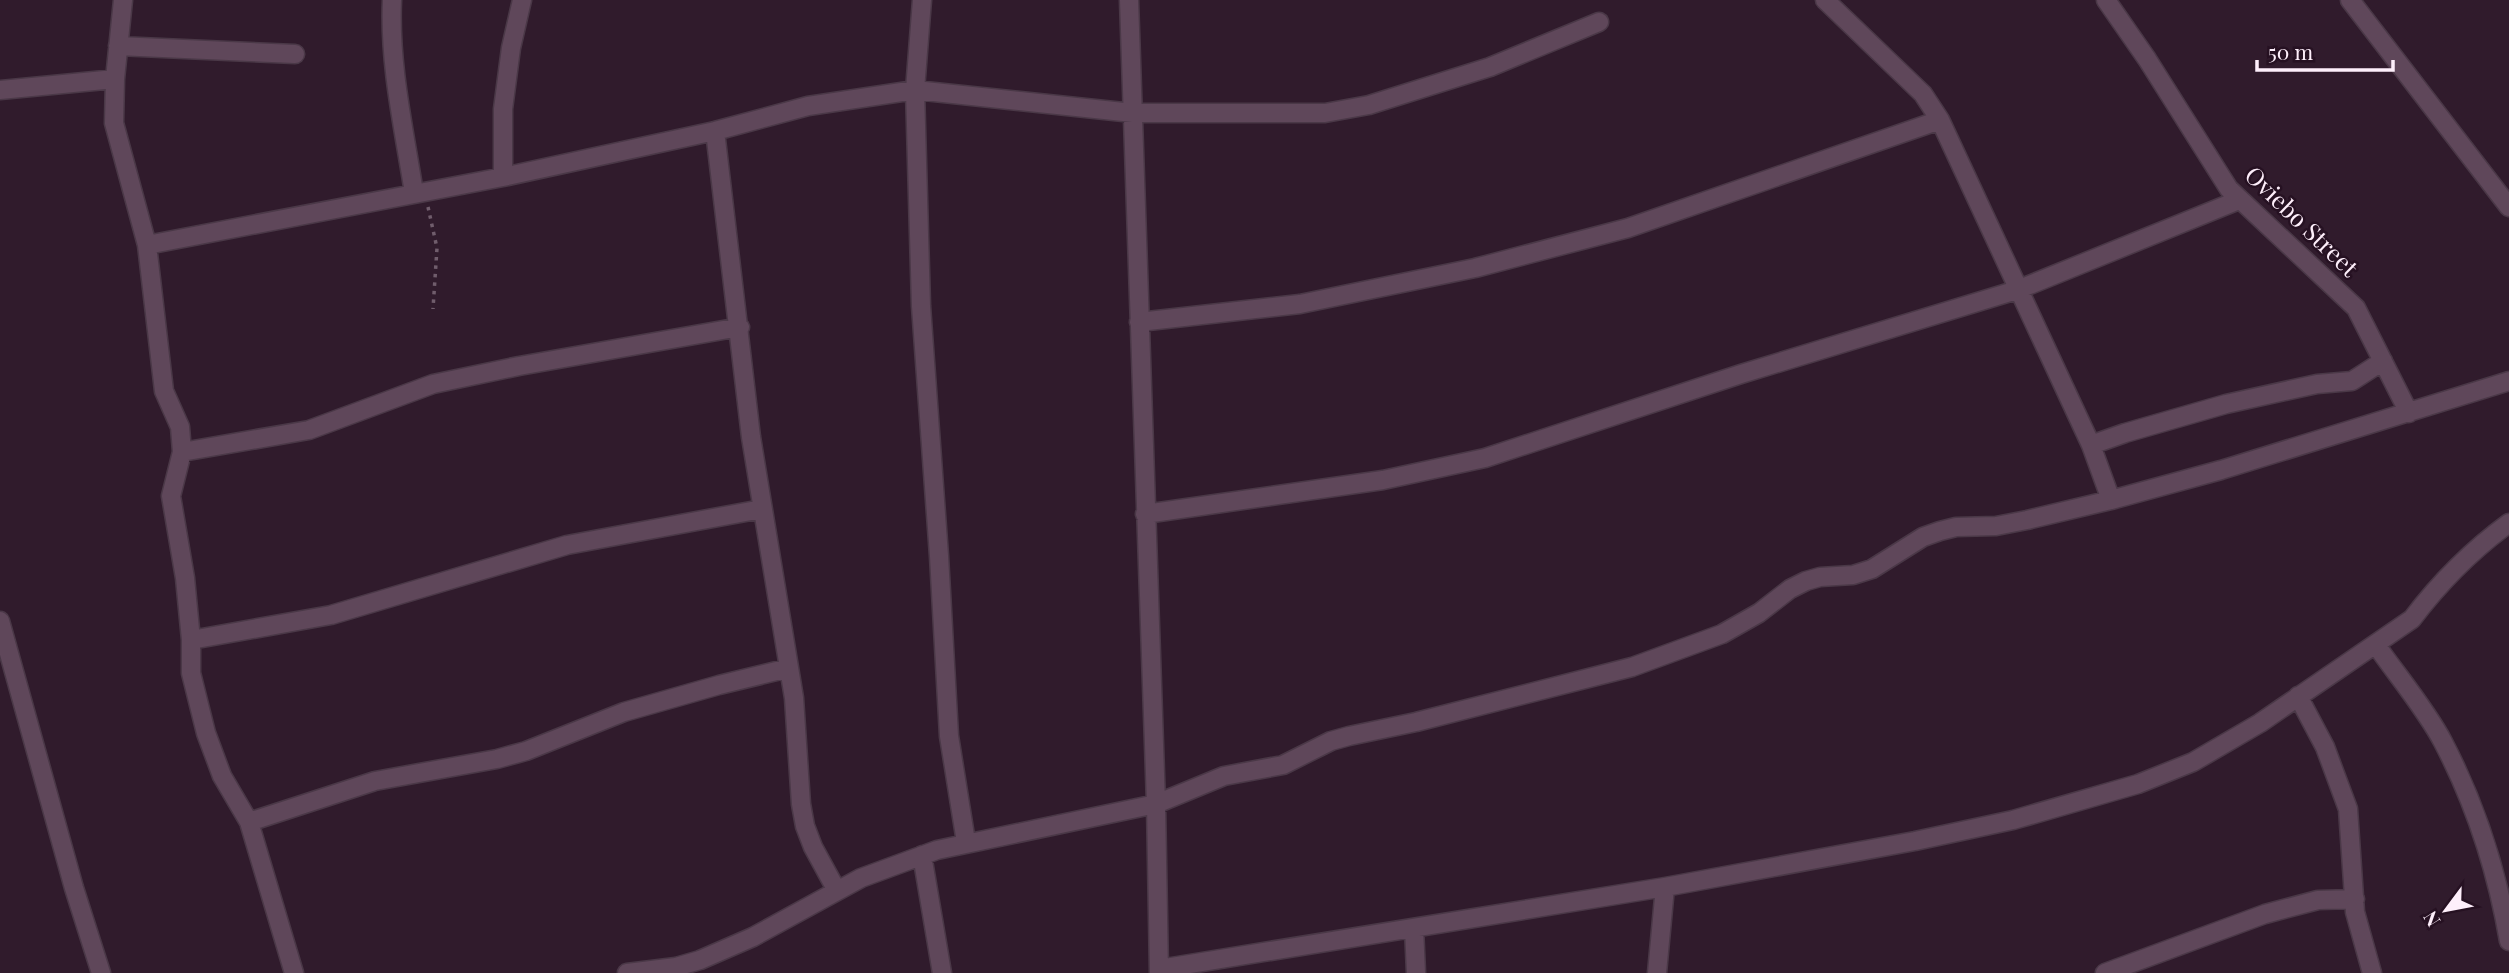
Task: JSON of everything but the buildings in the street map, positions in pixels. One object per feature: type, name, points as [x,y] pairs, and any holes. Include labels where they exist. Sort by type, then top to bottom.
[{"type":"street","points":[[123,0],[115,79],[114,123],[147,245],[164,391],[180,427],[182,452],[171,496],[185,578],[191,673],[206,733],[222,776],[249,822],[294,973]]},
{"type":"street","points":[[392,0],[391,27],[395,69],[420,192]]},
{"type":"street","points":[[503,177],[503,109],[511,48],[522,0]]},
{"type":"street","points":[[922,0],[915,90],[921,306],[949,736],[966,842]]},
{"type":"street","points":[[1129,0],[1156,804],[1159,971],[1665,887],[1902,844],[1989,825],[2138,784],[2193,762],[2260,723],[2376,645],[2412,619],[2429,597],[2478,546],[2509,523]]},
{"type":"street","points":[[1825,0],[1923,94],[1940,120],[2091,445],[2112,500]]},
{"type":"street","name":"Oviebo Street","points":[[2106,0],[2147,59],[2228,189],[2356,308],[2409,413]]},
{"type":"street","points":[[2350,0],[2508,203]]},
{"type":"street","points":[[147,245],[503,177],[715,131],[808,106],[915,90],[1133,113],[1325,113],[1369,105],[1490,67],[1599,22]]},
{"type":"street","points":[[118,46],[295,54]]},
{"type":"street","points":[[0,90],[115,79]]},
{"type":"street","points":[[1139,322],[1300,304],[1475,268],[1628,228],[1940,120]]},
{"type":"street","points":[[715,131],[751,437],[794,698],[800,804],[804,826],[837,891]]},
{"type":"street","points":[[1145,514],[1383,480],[1485,458],[1741,374],[2017,290],[2239,200]]},
{"type":"street","points":[[182,452],[309,430],[433,384],[740,327]]},
{"type":"street","points":[[2091,445],[2226,404],[2317,384],[2352,381],[2383,361]]},
{"type":"street","points":[[630,973],[676,967],[700,960],[753,937],[861,878],[922,855],[966,842],[1156,804],[1224,776],[1283,765],[1331,741],[1632,667],[1722,634],[1759,613],[1806,580],[1853,575],[1872,569],[1923,537],[1940,531],[1956,527],[1996,526],[2112,500],[2509,381]]},
{"type":"street","points":[[191,640],[331,615],[567,545],[762,509]]},
{"type":"street","points":[[0,621],[74,888],[101,973]]},
{"type":"street","points":[[2376,645],[2442,741],[2474,810],[2494,865],[2509,940]]},
{"type":"street","points":[[249,822],[375,781],[497,759],[526,751],[624,712],[708,687],[789,668]]},
{"type":"street","points":[[2298,696],[2325,747],[2348,808],[2355,912],[2371,973]]},
{"type":"street","points":[[922,855],[942,973]]},
{"type":"street","points":[[1657,973],[1665,887]]},
{"type":"street","points":[[2105,973],[2265,914],[2318,900],[2355,899]]},
{"type":"street","points":[[1414,928],[1416,973]]},
{"type":"path","points":[[420,192],[437,248],[433,309]]}]
